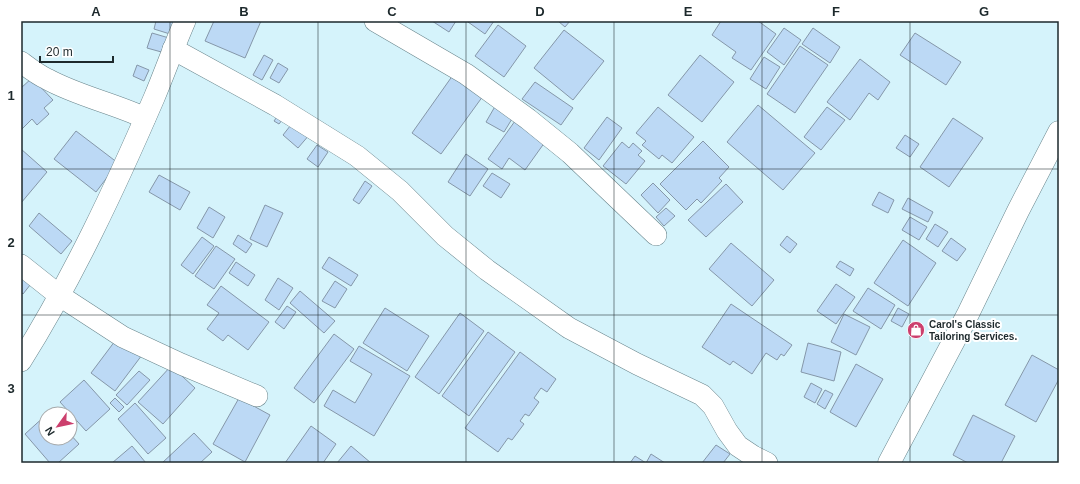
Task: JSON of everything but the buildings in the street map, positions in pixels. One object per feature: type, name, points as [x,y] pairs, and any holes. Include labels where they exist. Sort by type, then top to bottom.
[{"type":"street","points":[[21,361],[60,296],[99,218],[155,96],[184,21]]},
{"type":"street","points":[[375,21],[466,74],[528,120],[570,153],[656,235]]},
{"type":"street","points":[[173,49],[263,98],[357,156],[400,190],[445,236],[463,251],[487,270],[569,328],[637,364],[702,394],[713,406],[727,431],[738,446],[767,463]]},
{"type":"street","points":[[21,62],[46,79],[70,90],[145,118]]},
{"type":"street","points":[[889,463],[967,316],[1018,211],[1059,132]]},
{"type":"street","points":[[21,265],[60,296],[123,337],[257,396]]},
{"type":"place","name":"Carol's Classic Tailoring Services.","points":[[916,330]]}]
